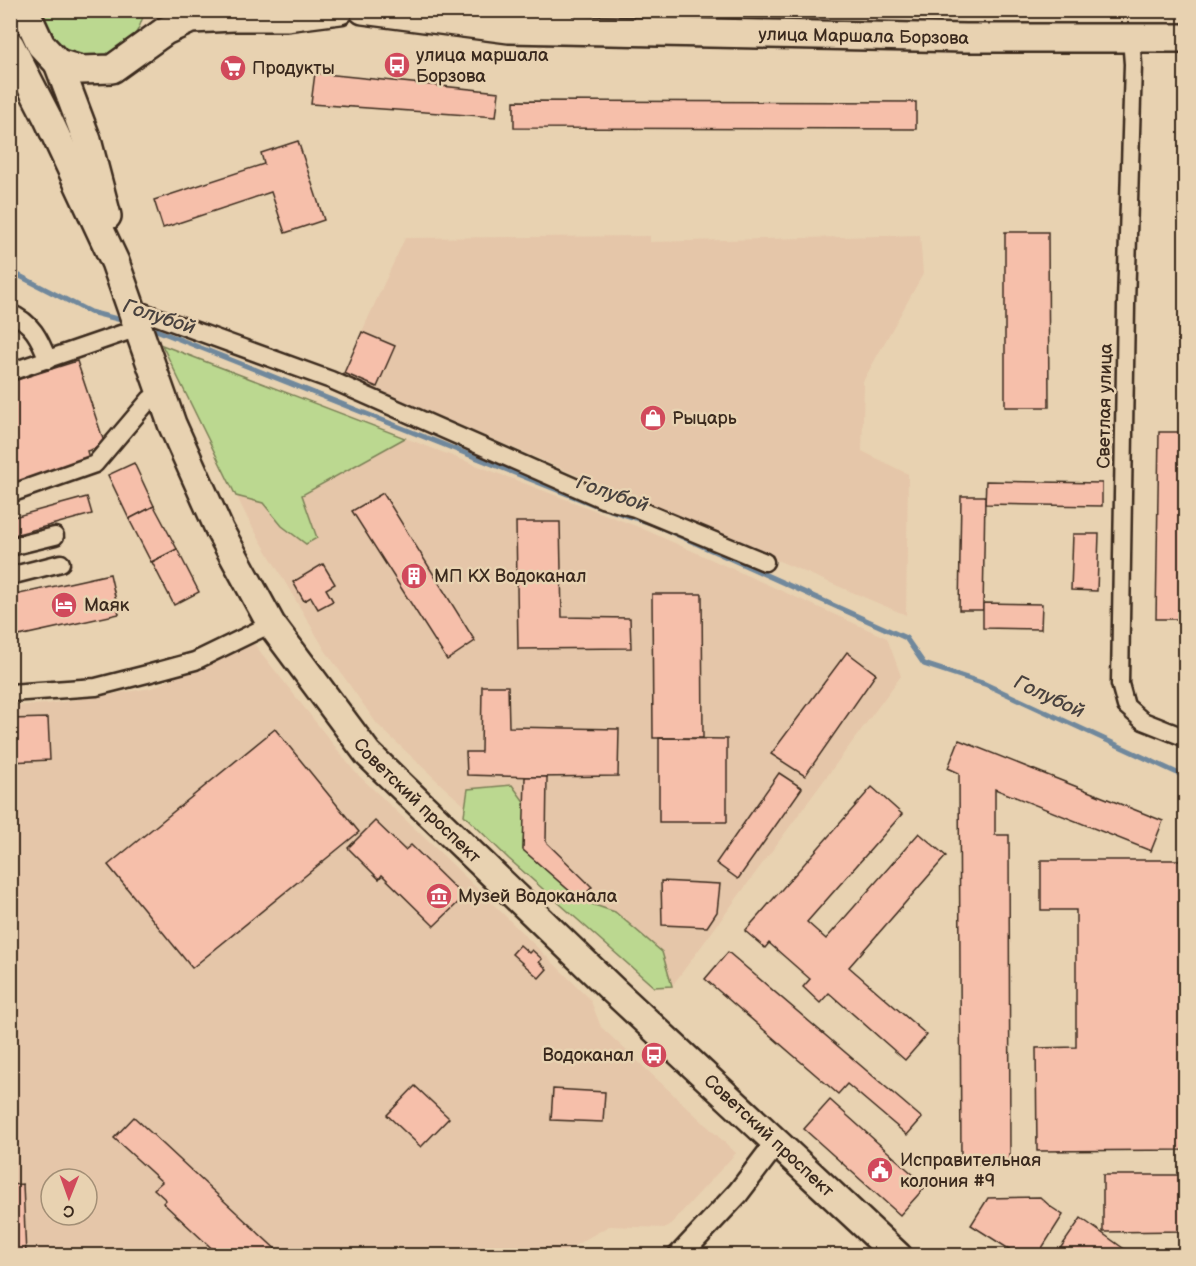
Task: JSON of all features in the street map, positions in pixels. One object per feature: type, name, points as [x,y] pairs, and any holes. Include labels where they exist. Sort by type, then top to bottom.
[{"type":"main road","points":[[25,10],[41,45],[58,63],[81,70],[112,69],[165,32],[191,19],[286,18],[340,10]]},
{"type":"main road","points":[[140,51],[152,32],[156,10]]},
{"type":"main road","name":"улица Маршала Борзова","points":[[363,10],[486,28],[560,20],[954,38],[1185,38]]},
{"type":"main road","name":"Советский проспект","points":[[10,45],[48,118],[115,262],[136,322],[156,397],[220,531],[271,624],[368,754],[613,990],[898,1256]]},
{"type":"main road","name":"Советский проспект","points":[[58,63],[87,140],[105,206],[115,262]]},
{"type":"street","name":"Светлая улица","points":[[1131,38],[1133,64],[1126,305],[1120,684],[1126,706],[1143,722],[1185,738]]},
{"type":"street","points":[[10,313],[29,324],[40,339],[48,360]]},
{"type":"street","points":[[10,372],[48,360],[136,322],[331,380],[602,499],[635,508],[765,562]]},
{"type":"street","points":[[10,494],[95,465],[156,397]]},
{"type":"street","points":[[10,547],[55,536]]},
{"type":"street","points":[[10,576],[62,563]]},
{"type":"street","points":[[10,693],[96,687],[147,674],[195,661],[271,624]]},
{"type":"street","points":[[679,1256],[738,1193],[776,1143]]},
{"type":"shaded area","name":"Рыцарь","points":[[920,235],[923,274],[862,383],[864,385],[862,451],[908,474],[906,615],[342,375],[405,238],[650,236],[650,242]]},
{"type":"shaded area","points":[[162,345],[641,528],[887,638],[901,676],[672,986],[448,791],[377,724],[325,650],[249,521]]},
{"type":"shaded area","points":[[251,640],[355,772],[590,999],[601,1027],[736,1153],[667,1228],[609,1226],[558,1255],[11,1256],[11,706],[47,704],[152,688]]},
{"type":"green space","points":[[37,11],[144,11],[133,37],[123,47],[99,57],[86,57],[72,54],[59,46],[46,30]]},
{"type":"green space","points":[[162,345],[405,438],[302,495],[317,538],[306,544],[282,526],[263,503],[236,496]]},
{"type":"green space","points":[[512,785],[525,803],[523,850],[580,900],[615,912],[662,952],[672,986],[654,987],[509,859],[464,815],[468,789]]},
{"type":"building","points":[[315,73],[499,92],[496,117],[311,104]]},
{"type":"building","points":[[514,101],[916,102],[916,129],[514,128]]},
{"type":"building","points":[[298,141],[324,220],[285,233],[271,192],[163,228],[154,200],[264,164],[261,153]]},
{"type":"building","points":[[1005,232],[1048,232],[1049,407],[1005,407]]},
{"type":"building","points":[[362,332],[395,346],[377,387],[344,373]]},
{"type":"building","points":[[77,361],[105,445],[87,451],[90,462],[10,488],[10,382]]},
{"type":"building","points":[[1159,432],[1186,432],[1186,619],[1156,619]]},
{"type":"building","points":[[134,463],[154,506],[129,519],[108,475]]},
{"type":"building","points":[[986,481],[1102,483],[1102,506],[985,504]]},
{"type":"building","name":"МП КХ Водоканал","points":[[383,493],[475,641],[447,660],[352,511]]},
{"type":"building","points":[[961,496],[985,496],[983,610],[959,610]]},
{"type":"building","points":[[87,497],[92,514],[14,535],[10,518]]},
{"type":"building","points":[[154,506],[177,549],[151,562],[129,519]]},
{"type":"building","points":[[516,522],[560,522],[562,617],[630,618],[631,648],[518,649]]},
{"type":"building","points":[[1073,534],[1099,534],[1097,591],[1071,590]]},
{"type":"building","points":[[177,549],[199,592],[174,605],[152,562]]},
{"type":"building","points":[[323,564],[335,584],[326,589],[333,601],[318,609],[311,597],[304,601],[293,582]]},
{"type":"building","name":"Маяк","points":[[110,574],[119,614],[14,637],[10,623],[10,596]]},
{"type":"building","points":[[652,594],[702,594],[703,738],[653,738]]},
{"type":"building","points":[[983,603],[1042,604],[1041,629],[983,628]]},
{"type":"building","points":[[847,652],[876,674],[805,776],[771,754]]},
{"type":"building","points":[[482,686],[508,686],[509,727],[619,729],[618,776],[467,775],[466,752],[481,752]]},
{"type":"building","points":[[48,718],[50,760],[10,762],[10,719]]},
{"type":"building","points":[[275,729],[359,832],[192,968],[108,865]]},
{"type":"building","points":[[659,738],[727,739],[727,822],[659,822]]},
{"type":"building","points":[[959,740],[1163,821],[1151,851],[995,789],[995,835],[1009,835],[1010,1164],[961,1164],[959,773],[948,768]]},
{"type":"building","points":[[779,773],[802,788],[738,879],[716,863]]},
{"type":"building","points":[[525,777],[547,777],[546,842],[592,887],[580,900],[523,850]]},
{"type":"building","points":[[872,787],[902,814],[807,922],[826,939],[919,833],[946,856],[849,967],[927,1035],[905,1060],[829,993],[820,1003],[803,987],[810,979],[769,943],[765,948],[745,931]]},
{"type":"building","points":[[375,821],[405,850],[411,845],[464,897],[434,926],[382,875],[379,879],[348,848]]},
{"type":"building","points":[[1041,860],[1186,860],[1186,1150],[1037,1151],[1036,1048],[1076,1047],[1076,910],[1041,910]]},
{"type":"building","points":[[661,881],[720,884],[717,912],[707,927],[662,925]]},
{"type":"building","points":[[520,945],[529,953],[532,950],[542,959],[539,962],[547,969],[539,978],[512,954]]},
{"type":"building","points":[[728,952],[922,1118],[907,1135],[847,1084],[838,1094],[705,979]]},
{"type":"building","points":[[415,1086],[449,1118],[421,1147],[387,1115]]},
{"type":"building","points":[[553,1089],[605,1092],[603,1122],[551,1120]]},
{"type":"building","points":[[830,1100],[926,1186],[900,1215],[804,1129]]},
{"type":"building","points":[[134,1117],[283,1256],[220,1256],[163,1203],[166,1200],[154,1189],[162,1182],[114,1138]]},
{"type":"building","points":[[1103,1175],[1186,1175],[1186,1231],[1103,1232]]},
{"type":"building","points":[[23,1184],[26,1256],[10,1256],[10,1185]]},
{"type":"building","points":[[1040,1197],[1063,1215],[1037,1256],[1020,1256],[971,1225],[988,1198]]},
{"type":"building","points":[[1081,1218],[1134,1256],[1055,1256]]},
{"type":"waterway","name":"Голубой","points":[[10,271],[90,312],[125,321]]},
{"type":"waterway","name":"Голубой","points":[[146,326],[595,505],[651,523],[906,638],[924,664],[985,684],[1186,777]]},
{"type":"place","name":"улица маршала Борзова","points":[[397,65]]},
{"type":"place","name":"Продукты","points":[[233,68]]},
{"type":"place","name":"Рыцарь","points":[[653,418]]},
{"type":"place","name":"МП КХ Водоканал","points":[[414,576]]},
{"type":"place","name":"Маяк","points":[[64,605]]},
{"type":"place","name":"Музей Водоканала","points":[[439,896]]},
{"type":"place","name":"Водоканал","points":[[654,1055]]},
{"type":"place","name":"Исправительная колония #9","points":[[880,1170]]}]
